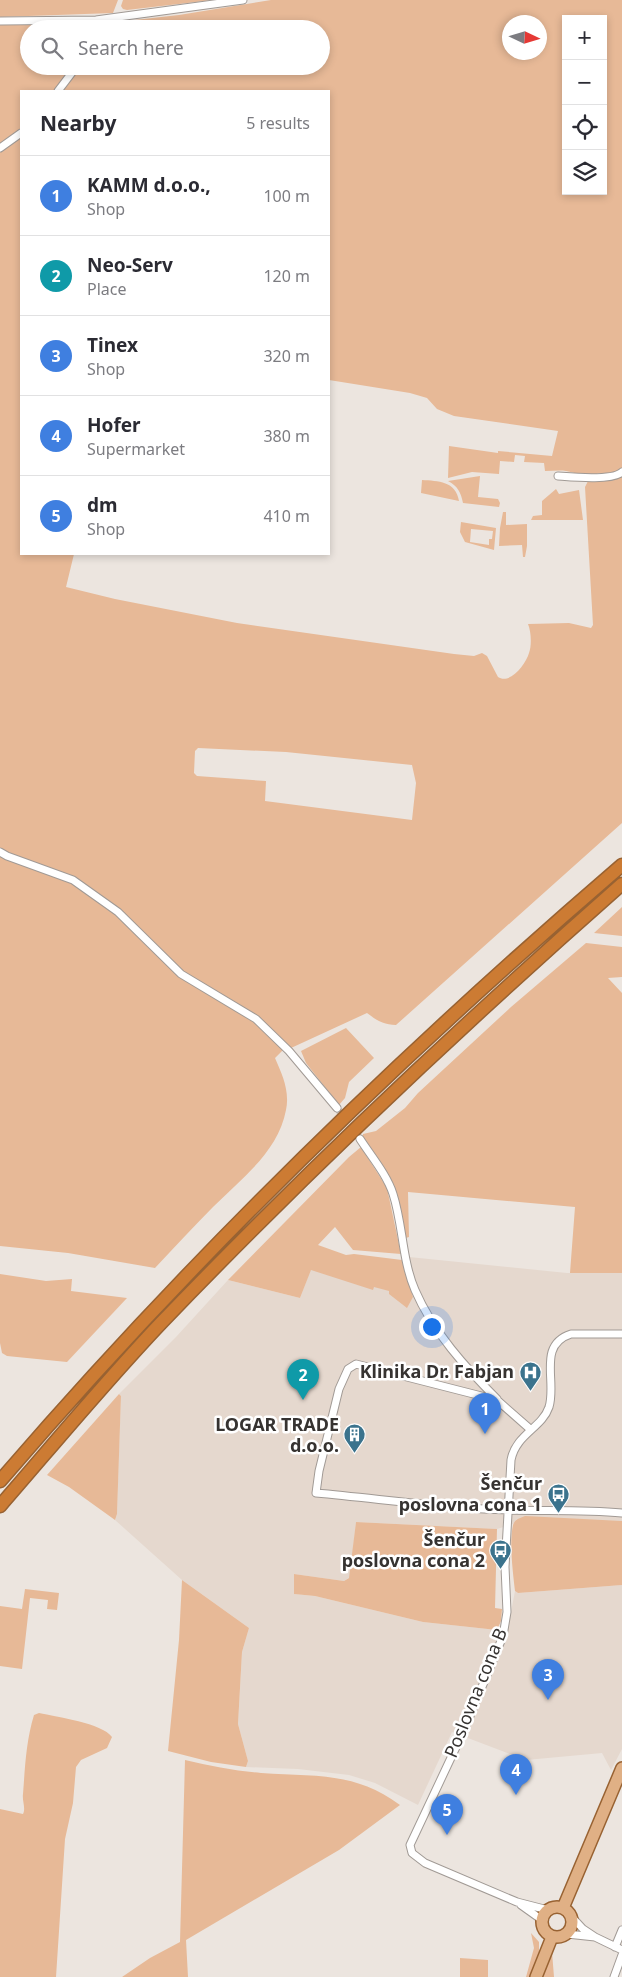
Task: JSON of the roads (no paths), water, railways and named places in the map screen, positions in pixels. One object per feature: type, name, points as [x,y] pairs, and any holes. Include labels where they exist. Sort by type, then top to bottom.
[{"type":"highway","points":[[0,1481],[149,1316],[281,1179],[422,1043],[622,865]]},
{"type":"highway","points":[[0,1506],[160,1325],[296,1187],[389,1096],[549,948],[622,884]]},
{"type":"main road","points":[[567,1912],[555,1907],[545,1915],[543,1928],[552,1937],[560,1938],[572,1928],[567,1912],[622,1768]]},
{"type":"main road","points":[[536,1977],[552,1937]]},
{"type":"street","points":[[96,20],[243,0]]},
{"type":"street","points":[[0,21],[20,21]]},
{"type":"street","points":[[59,90],[70,75]]},
{"type":"street","points":[[0,148],[20,134]]},
{"type":"street","points":[[558,476],[603,477],[619,475],[622,472]]},
{"type":"street","points":[[0,852],[73,880],[118,912],[181,974],[256,1019],[289,1051],[337,1108]]},
{"type":"street","points":[[360,1139],[384,1176],[393,1194],[405,1256],[415,1290],[424,1306],[448,1345],[477,1380],[530,1430]]},
{"type":"street","name":"Poslovna cona B","points":[[517,1902],[425,1863],[412,1853],[410,1845],[465,1728],[502,1636],[507,1612],[505,1567],[507,1509],[513,1452],[516,1444],[546,1413],[550,1405],[551,1355],[553,1346],[563,1337],[571,1334],[622,1334]]},
{"type":"street","points":[[497,1400],[356,1364],[348,1369],[339,1389],[319,1471],[316,1492],[435,1506],[622,1512]]},
{"type":"street","points":[[517,1902],[545,1915]]},
{"type":"street","points":[[517,1902],[545,1915]]},
{"type":"street","points":[[567,1912],[583,1929],[619,1948],[622,1930]]},
{"type":"street","points":[[567,1934],[595,1937]]},
{"type":"street","points":[[614,1977],[622,1955]]},
{"type":"tunnel","points":[[337,1108],[360,1139]]},
{"type":"place","name":"Klinika Dr. Fabjan","points":[[530,1391]]},
{"type":"place","name":"Neo-Serv","points":[[303,1400]]},
{"type":"place","name":"KAMM d.o.o.,","points":[[485,1434]]},
{"type":"place","name":"LOGAR TRADE d.o.o.","points":[[355,1454]]},
{"type":"place","name":"Šenčur poslovna cona 1","points":[[558,1513]]},
{"type":"place","name":"Šenčur poslovna cona 2","points":[[501,1569]]},
{"type":"place","name":"Tinex","points":[[548,1700]]},
{"type":"place","name":"Hofer","points":[[516,1795]]},
{"type":"place","name":"dm","points":[[447,1835]]}]
